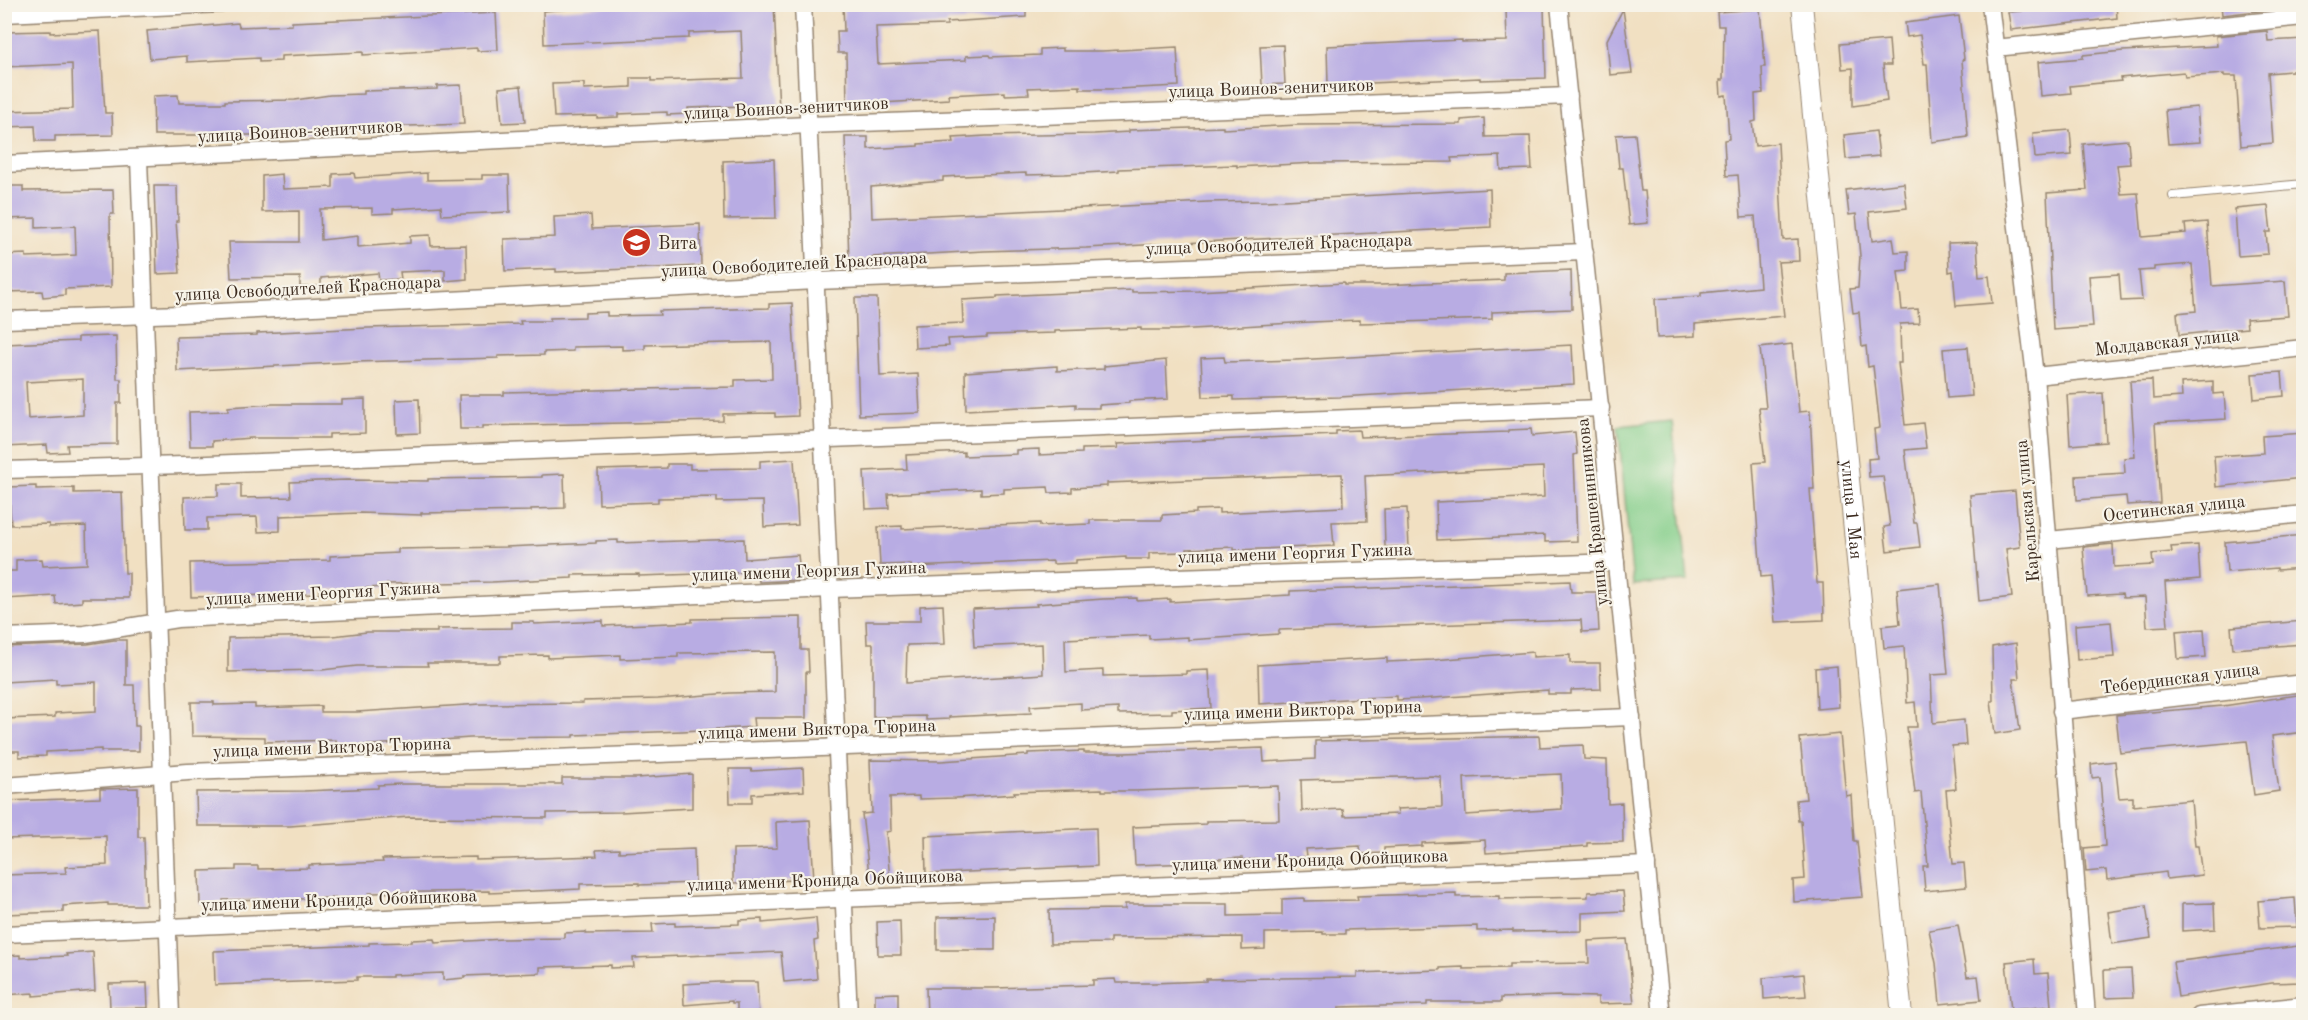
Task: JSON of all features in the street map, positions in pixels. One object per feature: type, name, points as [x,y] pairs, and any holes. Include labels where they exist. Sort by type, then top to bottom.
[{"type":"street","points":[[4,14],[221,4]]},
{"type":"street","points":[[803,4],[849,1016]]},
{"type":"street","name":"улица Крашенинникова","points":[[1559,4],[1662,1016]]},
{"type":"street","name":"улица 1 Мая","points":[[1802,4],[1902,1016]]},
{"type":"street","name":"Карельская улица","points":[[1990,4],[2035,375],[2087,1016]]},
{"type":"street","points":[[1995,48],[2304,18]]},
{"type":"street","name":"улица Воинов-зенитчиков","points":[[4,164],[809,125],[1569,96]]},
{"type":"street","points":[[139,159],[171,1016]]},
{"type":"street","name":"улица Освободителей Краснодара","points":[[4,320],[816,281],[1585,252]]},
{"type":"street","name":"Молдавская улица","points":[[2035,375],[2304,348]]},
{"type":"street","points":[[4,470],[1601,408]]},
{"type":"street","name":"Осетинская улица","points":[[2049,540],[2304,514]]},
{"type":"street","name":"улица имени Георгия Гужина","points":[[4,637],[85,634],[177,619],[830,589],[1616,562]]},
{"type":"street","name":"Тебердинская улица","points":[[2061,711],[2304,683]]},
{"type":"street","name":"улица имени Виктора Тюрина","points":[[4,786],[162,774],[1632,717]]},
{"type":"street","name":"улица имени Кронида Обойщикова","points":[[4,934],[1647,865]]},
{"type":"street","points":[[2199,1016],[2304,1005]]},
{"type":"lane","points":[[2173,196],[2304,184]]},
{"type":"green space","points":[[1672,421],[1688,581],[1633,585],[1618,426]]},
{"type":"building","points":[[642,4],[774,4],[779,110],[745,112],[744,106],[688,108],[688,114],[667,115],[667,112],[618,114],[618,117],[597,118],[597,116],[554,117],[552,84],[584,83],[584,89],[631,87],[631,78],[652,78],[652,81],[743,78],[741,31],[689,33],[689,38],[544,44],[543,11]]},
{"type":"building","points":[[843,4],[1026,4],[1026,17],[947,22],[947,25],[876,27],[878,64],[966,60],[966,56],[1040,55],[1040,49],[1102,51],[1177,47],[1179,86],[1117,89],[1080,89],[1080,86],[1028,88],[1029,94],[1005,95],[1005,92],[948,95],[949,99],[847,105],[846,53],[838,53],[837,31],[844,31]]},
{"type":"building","points":[[2021,4],[2116,4],[2117,18],[2011,30],[2008,12],[2022,11]]},
{"type":"building","points":[[2221,4],[2266,4],[2266,10],[2222,15]]},
{"type":"building","points":[[1544,7],[1546,78],[1480,80],[1480,78],[1328,85],[1327,46],[1462,40],[1462,42],[1507,41],[1506,9]]},
{"type":"building","points":[[1623,9],[1632,73],[1610,75],[1607,40]]},
{"type":"building","points":[[1760,9],[1765,67],[1762,67],[1763,93],[1755,94],[1756,121],[1752,122],[1755,146],[1778,143],[1783,240],[1798,239],[1799,261],[1778,262],[1784,316],[1695,324],[1695,336],[1657,338],[1655,299],[1701,296],[1701,293],[1760,287],[1755,216],[1741,217],[1738,175],[1726,176],[1724,140],[1729,139],[1726,95],[1721,96],[1720,80],[1723,80],[1724,26],[1718,26],[1717,12]]},
{"type":"building","points":[[496,13],[498,50],[477,51],[477,48],[363,55],[363,52],[281,56],[281,61],[259,62],[259,58],[187,62],[187,56],[150,59],[147,31],[238,23],[239,27],[292,25],[292,22]]},
{"type":"building","points":[[1959,16],[1968,137],[1932,142],[1927,64],[1924,64],[1920,35],[1907,37],[1905,23]]},
{"type":"building","points":[[50,31],[50,33],[100,31],[105,113],[112,113],[113,135],[55,136],[55,141],[36,141],[35,126],[4,127],[4,111],[73,109],[72,64],[4,67],[4,32]]},
{"type":"building","points":[[2267,31],[2268,41],[2304,39],[2304,70],[2268,73],[2273,143],[2241,146],[2236,76],[2224,76],[2224,74],[2185,77],[2184,72],[2120,78],[2121,81],[2070,86],[2071,93],[2041,96],[2038,62],[2083,58],[2083,55],[2123,51],[2217,46],[2216,36]]},
{"type":"building","points":[[1889,40],[1891,65],[1883,65],[1887,101],[1853,106],[1853,68],[1842,69],[1840,44]]},
{"type":"building","points":[[1283,45],[1285,84],[1262,85],[1260,46]]},
{"type":"building","points":[[461,85],[464,124],[354,128],[354,131],[262,135],[154,135],[153,96],[178,95],[179,103],[225,103],[225,101],[295,100],[330,95],[364,94],[364,91],[437,89],[437,86]]},
{"type":"building","points":[[521,86],[525,122],[502,123],[499,88]]},
{"type":"building","points":[[2197,107],[2200,142],[2168,144],[2165,110]]},
{"type":"building","points":[[1484,118],[1485,137],[1530,136],[1532,169],[1501,170],[1500,156],[1451,158],[1452,162],[1315,163],[1237,167],[1237,165],[1119,169],[1119,171],[1065,174],[1026,175],[1026,173],[943,177],[943,181],[871,187],[872,218],[1490,189],[1491,227],[1086,248],[984,251],[872,257],[873,260],[849,261],[845,137],[868,137],[868,149],[918,146],[918,144],[954,142],[953,138],[986,136],[1094,134],[1129,132],[1129,130],[1298,125],[1461,124],[1461,120]]},
{"type":"building","points":[[2070,130],[2072,155],[2035,158],[2033,133]]},
{"type":"building","points":[[1876,131],[1879,156],[1846,159],[1844,135]]},
{"type":"building","points":[[1635,134],[1641,191],[1645,191],[1648,223],[1629,225],[1623,168],[1619,168],[1616,135]]},
{"type":"building","points":[[2128,140],[2130,164],[2117,165],[2121,194],[2138,193],[2142,237],[2186,233],[2185,224],[2207,222],[2212,286],[2285,281],[2288,316],[2246,319],[2247,328],[2179,335],[2177,313],[2196,311],[2192,264],[2154,267],[2154,270],[2139,271],[2142,300],[2121,301],[2119,274],[2089,276],[2093,327],[2053,330],[2047,193],[2087,190],[2083,144]]},
{"type":"building","points":[[774,159],[776,218],[724,219],[723,161]]},
{"type":"building","points":[[354,173],[355,178],[427,173],[427,180],[482,179],[482,175],[509,175],[510,212],[442,215],[441,206],[393,209],[393,213],[372,214],[372,208],[320,209],[321,240],[358,236],[358,247],[410,243],[410,236],[430,235],[431,246],[466,245],[467,279],[445,281],[445,270],[400,272],[401,279],[379,280],[378,273],[321,278],[321,286],[300,287],[300,277],[231,278],[229,242],[299,242],[299,211],[262,212],[262,176],[282,174],[283,189],[333,187],[333,174]]},
{"type":"building","points":[[1904,183],[1907,208],[1869,212],[1872,241],[1893,238],[1895,252],[1908,251],[1908,271],[1898,272],[1902,310],[1918,309],[1919,323],[1900,324],[1901,363],[1898,363],[1905,425],[1923,423],[1926,448],[1905,450],[1914,523],[1917,523],[1920,547],[1887,551],[1884,527],[1890,526],[1883,476],[1869,477],[1868,459],[1877,458],[1874,429],[1880,428],[1873,366],[1868,367],[1866,346],[1862,347],[1859,312],[1853,313],[1850,289],[1858,288],[1860,256],[1856,214],[1849,215],[1846,190]]},
{"type":"building","points":[[4,186],[23,186],[23,191],[113,190],[114,214],[110,214],[111,287],[65,289],[65,295],[43,297],[42,291],[5,292],[4,255],[26,254],[26,257],[76,255],[75,226],[36,228],[36,218],[4,219]]},
{"type":"building","points":[[154,186],[177,186],[178,221],[176,221],[180,273],[157,274]]},
{"type":"building","points":[[2268,206],[2271,232],[2266,232],[2268,254],[2238,256],[2235,209]]},
{"type":"building","points":[[591,215],[592,229],[700,224],[701,266],[556,272],[556,269],[505,271],[504,239],[555,237],[554,217]]},
{"type":"building","points":[[1977,242],[1979,277],[1989,276],[1992,303],[1956,306],[1953,271],[1949,272],[1948,243]]},
{"type":"building","points":[[1571,270],[1572,309],[1492,312],[1492,319],[1360,323],[1360,320],[1176,330],[1141,330],[1141,328],[1055,331],[1055,333],[987,335],[987,337],[948,339],[949,346],[915,348],[914,325],[963,323],[962,300],[997,298],[997,296],[1132,290],[1132,292],[1198,291],[1344,283],[1344,285],[1381,285],[1504,280],[1504,273]]},
{"type":"building","points":[[855,298],[877,298],[880,376],[918,374],[920,413],[859,415]]},
{"type":"building","points":[[792,303],[798,416],[775,417],[775,413],[723,414],[723,421],[482,426],[482,429],[460,429],[459,395],[735,387],[735,380],[772,379],[771,342],[645,345],[645,349],[622,350],[622,346],[573,347],[573,351],[544,352],[544,355],[498,356],[498,358],[177,371],[176,337],[521,324],[520,321],[550,321],[550,318],[585,317],[585,313],[607,312],[607,316],[660,315],[659,311],[769,308],[769,304]]},
{"type":"building","points":[[116,336],[117,379],[121,379],[121,403],[117,403],[117,444],[67,445],[68,452],[48,453],[47,445],[4,447],[4,408],[9,408],[5,344],[78,341],[78,337]],"holes":[[[83,379],[83,415],[28,419],[26,382]]]},
{"type":"building","points":[[1792,344],[1799,412],[1810,411],[1814,489],[1810,489],[1817,583],[1823,583],[1824,620],[1775,622],[1771,576],[1761,577],[1753,463],[1765,462],[1759,408],[1766,408],[1760,348]]},
{"type":"building","points":[[1572,345],[1574,384],[1339,397],[1234,400],[1234,396],[1203,397],[1201,358],[1224,357],[1225,362],[1295,360]]},
{"type":"building","points":[[1968,347],[1972,396],[1947,398],[1943,349]]},
{"type":"building","points":[[1166,360],[1168,399],[1129,401],[1129,403],[1099,405],[1099,408],[1076,408],[1076,404],[966,410],[965,372],[1057,366],[1057,371],[1104,369],[1104,366]]},
{"type":"building","points":[[2282,372],[2284,396],[2254,399],[2252,374]]},
{"type":"building","points":[[2152,380],[2153,399],[2182,397],[2181,383],[2213,381],[2213,394],[2224,393],[2226,419],[2155,423],[2160,503],[2127,505],[2126,496],[2077,500],[2076,476],[2125,473],[2124,458],[2135,457],[2130,381]]},
{"type":"building","points":[[2103,393],[2106,442],[2070,445],[2067,395]]},
{"type":"building","points":[[365,399],[365,433],[329,434],[329,438],[251,438],[212,441],[212,446],[190,446],[189,412],[228,411],[228,407],[273,404],[342,404],[342,400]]},
{"type":"building","points":[[419,399],[420,433],[397,434],[396,400]]},
{"type":"building","points":[[1531,429],[1532,436],[1575,432],[1577,541],[1545,542],[1545,535],[1437,540],[1436,502],[1544,497],[1543,467],[1365,476],[1367,521],[1332,522],[1334,546],[1234,550],[1234,547],[1187,549],[1187,552],[1149,553],[1149,559],[1126,559],[1126,557],[1053,564],[1053,561],[911,567],[911,564],[880,565],[878,527],[902,526],[902,529],[1040,523],[1040,526],[1090,524],[1090,520],[1162,520],[1162,515],[1196,513],[1196,510],[1219,509],[1219,513],[1343,507],[1342,474],[1107,483],[1107,486],[1072,488],[1072,492],[1049,493],[1048,487],[1004,489],[1004,493],[981,494],[981,489],[888,494],[889,508],[866,509],[864,471],[907,469],[906,455],[964,452],[964,456],[1016,454],[1016,450],[1039,449],[1039,455],[1082,453],[1082,449],[1118,448],[1117,444],[1336,435],[1336,431],[1359,430],[1360,437],[1508,432],[1508,430]]},
{"type":"building","points":[[2304,433],[2303,478],[2216,487],[2214,456],[2263,453],[2262,436]]},
{"type":"building","points":[[794,459],[798,525],[764,527],[763,501],[717,502],[717,497],[658,498],[658,502],[599,504],[598,470],[667,468],[667,464],[690,464],[690,469],[760,468],[760,461]]},
{"type":"building","points":[[564,474],[565,508],[531,509],[531,511],[421,513],[421,515],[360,513],[280,516],[280,531],[258,532],[257,517],[207,518],[207,530],[185,530],[184,497],[218,496],[218,484],[241,484],[241,498],[291,497],[290,482],[428,481],[428,479],[542,477],[542,475]]},
{"type":"building","points":[[36,486],[36,489],[74,488],[74,493],[122,492],[125,573],[129,573],[129,598],[82,598],[82,602],[56,604],[55,596],[4,599],[4,571],[16,571],[16,560],[42,559],[43,566],[87,564],[86,526],[11,525],[9,487]]},
{"type":"building","points":[[2015,491],[2020,547],[2006,549],[2012,597],[1979,601],[1970,495]]},
{"type":"building","points":[[1407,508],[1409,547],[1385,547],[1384,509]]},
{"type":"building","points":[[2304,535],[2304,568],[2227,572],[2225,542]]},
{"type":"building","points":[[744,539],[745,559],[798,555],[801,580],[759,582],[758,572],[639,576],[639,574],[572,575],[572,578],[492,582],[387,584],[387,587],[319,590],[319,594],[191,597],[190,563],[330,560],[330,556],[398,553],[398,549],[505,547],[618,540],[618,543]]},
{"type":"building","points":[[2113,544],[2114,567],[2153,565],[2152,554],[2172,552],[2171,547],[2198,545],[2200,579],[2165,582],[2168,626],[2147,627],[2145,597],[2123,598],[2122,594],[2087,596],[2083,547]]},
{"type":"building","points":[[1570,581],[1571,592],[1597,592],[1599,631],[1582,632],[1581,620],[1279,630],[1279,634],[1188,640],[1188,637],[1149,639],[1149,635],[1065,639],[1066,672],[1103,670],[1103,676],[1186,674],[1186,671],[1209,670],[1211,708],[1172,710],[1172,713],[1118,714],[1118,708],[1081,710],[1081,703],[1030,706],[1031,713],[949,717],[949,719],[926,720],[926,716],[873,717],[873,644],[867,644],[866,621],[920,621],[920,606],[943,605],[945,644],[907,645],[906,683],[1043,674],[1042,644],[974,647],[972,609],[1037,606],[1036,604],[1103,599],[1137,598],[1137,601],[1170,599],[1170,602],[1290,595],[1290,591]]},
{"type":"building","points":[[1940,584],[1948,674],[1931,675],[1933,723],[1964,720],[1966,745],[1952,746],[1956,789],[1946,790],[1953,864],[1964,863],[1966,887],[1925,891],[1923,866],[1928,866],[1921,792],[1915,793],[1907,727],[1917,727],[1915,702],[1907,703],[1904,646],[1884,648],[1882,626],[1900,624],[1897,589]]},
{"type":"building","points":[[801,617],[801,650],[808,650],[806,718],[753,718],[754,727],[574,735],[574,737],[470,738],[371,745],[336,745],[336,740],[265,742],[265,737],[192,736],[191,702],[214,702],[214,705],[255,704],[255,708],[321,706],[321,712],[357,712],[481,704],[583,703],[583,701],[775,692],[775,652],[678,653],[678,657],[620,659],[620,655],[548,658],[548,655],[500,656],[500,663],[427,663],[428,666],[357,666],[322,670],[228,672],[228,638],[512,628],[512,622],[534,622],[534,624],[603,621],[603,626],[692,622],[692,619]]},
{"type":"building","points":[[2304,621],[2304,644],[2233,649],[2231,627]]},
{"type":"building","points":[[2111,622],[2114,657],[2077,660],[2075,625]]},
{"type":"building","points":[[2204,629],[2206,657],[2178,659],[2176,631]]},
{"type":"building","points":[[126,640],[126,685],[134,685],[135,726],[139,726],[139,751],[101,751],[101,749],[46,752],[46,756],[19,757],[19,751],[4,751],[4,719],[55,717],[55,713],[96,711],[96,682],[56,684],[56,679],[4,682],[4,647],[88,644]]},
{"type":"building","points":[[2016,643],[2019,679],[2013,679],[2020,730],[1995,734],[1991,701],[1993,701],[1992,647]]},
{"type":"building","points":[[1533,652],[1533,657],[1570,655],[1570,663],[1600,663],[1601,689],[1571,690],[1571,694],[1548,694],[1548,690],[1420,699],[1397,700],[1397,696],[1259,704],[1258,665],[1387,658],[1387,662],[1433,660]]},
{"type":"building","points":[[1837,666],[1839,707],[1817,709],[1815,668]]},
{"type":"building","points":[[2304,694],[2304,732],[2272,736],[2279,791],[2254,795],[2247,741],[2120,753],[2116,715],[2223,706]]},
{"type":"building","points":[[1840,734],[1846,796],[1851,795],[1854,841],[1857,841],[1863,897],[1794,902],[1793,880],[1805,879],[1801,821],[1798,821],[1796,800],[1806,799],[1800,738]]},
{"type":"building","points":[[1539,736],[1540,747],[1583,745],[1584,759],[1607,760],[1608,804],[1622,803],[1623,842],[1587,843],[1587,846],[1486,853],[1485,840],[1422,843],[1422,846],[1384,848],[1384,853],[1361,854],[1360,846],[1306,849],[1307,857],[1195,860],[1195,863],[1135,865],[1133,827],[1206,824],[1206,821],[1279,820],[1278,786],[1014,792],[1015,794],[956,798],[890,797],[891,831],[886,832],[890,881],[870,883],[862,814],[872,813],[870,760],[941,761],[1028,755],[1028,753],[1084,751],[1084,753],[1124,753],[1263,748],[1264,762],[1315,759],[1315,741]],"holes":[[[1561,774],[1562,809],[1466,815],[1464,778]],[[1441,777],[1442,807],[1397,809],[1398,814],[1344,816],[1343,809],[1302,811],[1301,780]]]},
{"type":"building","points":[[2115,761],[2119,798],[2133,797],[2133,806],[2191,800],[2195,846],[2198,846],[2202,875],[2167,879],[2166,872],[2107,880],[2106,870],[2086,872],[2084,848],[2105,846],[2100,777],[2092,778],[2091,764]]},
{"type":"building","points":[[803,768],[804,791],[752,794],[752,803],[730,803],[729,769],[751,769],[752,771]]},
{"type":"building","points":[[692,774],[692,808],[547,813],[547,818],[410,817],[290,826],[197,826],[196,792],[304,791],[378,788],[378,785],[401,784],[562,784],[562,778],[637,778]]},
{"type":"building","points":[[138,788],[138,837],[144,837],[146,905],[108,905],[108,903],[63,906],[63,912],[4,914],[4,875],[66,873],[65,867],[107,865],[106,836],[4,839],[4,801],[100,798],[100,789]]},
{"type":"building","points":[[810,820],[814,879],[733,883],[733,849],[777,848],[776,822]]},
{"type":"building","points":[[1096,828],[1097,866],[926,874],[925,836]]},
{"type":"building","points":[[619,849],[619,852],[694,849],[695,883],[580,884],[580,889],[489,893],[489,891],[369,893],[369,897],[297,899],[297,902],[274,903],[274,899],[223,900],[223,904],[200,904],[199,871],[236,870],[236,866],[258,866],[258,869],[309,868],[309,865],[383,862],[382,859],[476,857],[476,860],[597,856],[596,850]]},
{"type":"building","points":[[1623,891],[1625,911],[1582,913],[1582,931],[1477,931],[1477,926],[1345,930],[1345,934],[1265,933],[1265,949],[1242,950],[1242,937],[1110,938],[1110,943],[1050,944],[1049,910],[1125,909],[1125,904],[1228,904],[1228,916],[1282,915],[1282,899],[1358,900],[1357,896],[1456,893],[1456,897],[1499,896],[1499,899],[1588,897],[1588,892]]},
{"type":"building","points":[[2295,898],[2297,927],[2260,928],[2258,901]]},
{"type":"building","points":[[2214,903],[2215,929],[2182,931],[2182,904]]},
{"type":"building","points":[[2146,906],[2151,938],[2112,944],[2108,912]]},
{"type":"building","points":[[995,916],[995,950],[937,950],[937,917]]},
{"type":"building","points":[[816,918],[818,940],[814,941],[817,979],[784,982],[781,952],[633,958],[634,967],[611,968],[611,965],[540,967],[540,973],[464,976],[464,978],[443,980],[443,973],[357,977],[357,980],[215,985],[214,951],[369,945],[369,943],[434,939],[435,943],[564,938],[564,933],[653,933],[652,924],[675,923],[675,926],[739,924],[739,920],[762,919],[762,923]]},
{"type":"building","points":[[900,921],[901,955],[878,955],[877,922]]},
{"type":"building","points":[[1958,925],[1967,977],[1978,976],[1981,1000],[1940,1004],[1936,963],[1929,930]]},
{"type":"building","points":[[1627,939],[1634,1003],[1598,1004],[1598,997],[1558,996],[1501,998],[1501,1002],[1427,1002],[1427,1005],[1339,1007],[1339,1012],[1314,1013],[1314,1011],[1193,1013],[1193,1016],[1131,1016],[1131,1013],[1083,1016],[927,1016],[926,988],[1093,985],[1093,980],[1115,979],[1116,983],[1153,983],[1206,981],[1206,979],[1357,977],[1357,973],[1463,967],[1463,969],[1509,968],[1509,964],[1589,963],[1588,941]]},
{"type":"building","points":[[2298,946],[2301,982],[2272,983],[2178,997],[2173,962]]},
{"type":"building","points":[[93,952],[95,991],[33,996],[33,993],[4,995],[4,956],[20,955],[20,958],[67,956],[66,954]]},
{"type":"building","points":[[2034,959],[2035,974],[2048,973],[2051,1006],[2011,1010],[2006,962]]},
{"type":"building","points":[[2131,969],[2133,997],[2105,998],[2104,970]]},
{"type":"building","points":[[1804,974],[1806,996],[1764,999],[1763,978]]},
{"type":"building","points":[[757,982],[759,1016],[737,1016],[737,1003],[732,1003],[732,1001],[684,1005],[683,984]]},
{"type":"building","points":[[147,983],[148,1008],[110,1008],[109,984]]},
{"type":"building","points":[[898,993],[898,1016],[875,1016],[875,994]]},
{"type":"place","name":"Вита","points":[[637,243]]}]
